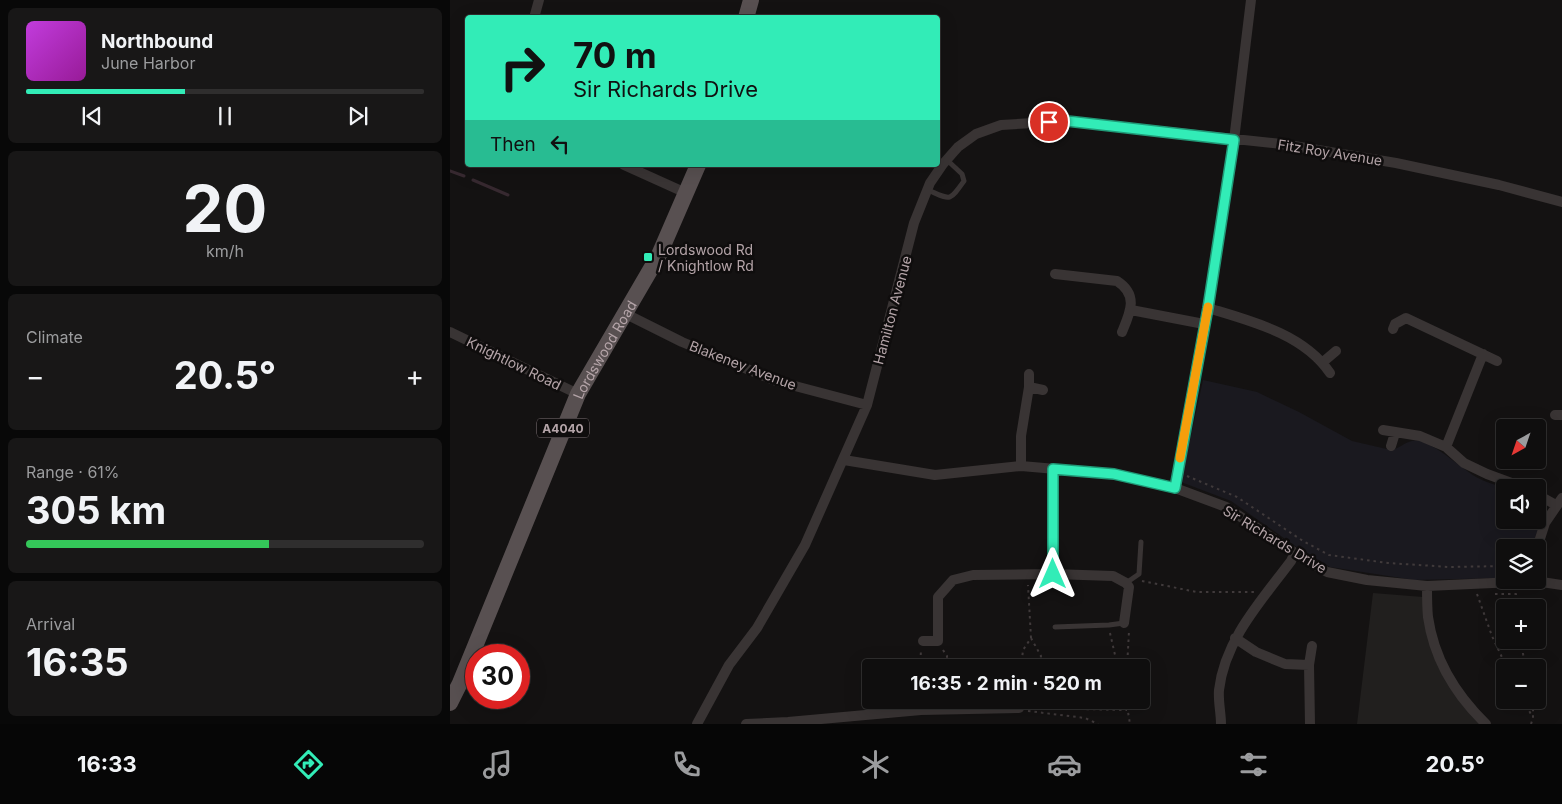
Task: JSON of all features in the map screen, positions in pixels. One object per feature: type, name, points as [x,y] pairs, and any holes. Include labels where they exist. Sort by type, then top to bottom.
[{"type":"main road","points":[[747,15],[751,0]]},
{"type":"main road","name":"Lordswood Road","points":[[450,703],[460,683],[578,394],[659,255],[697,167]]},
{"type":"street","points":[[535,15],[539,0]]},
{"type":"street","points":[[1175,488],[1208,308],[1234,140],[1251,0]]},
{"type":"street","name":"Hamilton Avenue","points":[[697,724],[729,665],[757,628],[805,546],[844,460],[867,404],[914,223],[930,183],[958,147],[976,134],[1001,125],[1067,121],[1234,140]]},
{"type":"street","name":"Fitz Roy Avenue","points":[[1234,140],[1282,144],[1396,163],[1499,185],[1562,202]]},
{"type":"street","points":[[628,167],[686,193]]},
{"type":"street","points":[[1055,274],[1117,281],[1125,286],[1132,301],[1131,310],[1122,332]]},
{"type":"street","points":[[1208,308],[1251,321],[1288,337],[1322,362],[1330,374]]},
{"type":"street","points":[[1131,310],[1204,324]]},
{"type":"street","name":"Blakeney Avenue","points":[[624,313],[682,342],[776,381],[867,404]]},
{"type":"street","points":[[1393,329],[1395,324],[1406,318],[1497,361]]},
{"type":"street","name":"Knightlow Road","points":[[450,332],[578,394]]},
{"type":"street","points":[[1322,362],[1336,351]]},
{"type":"street","points":[[1446,447],[1483,354]]},
{"type":"street","points":[[1021,466],[1021,436],[1029,387],[1029,374]]},
{"type":"street","points":[[1029,387],[1043,390]]},
{"type":"street","points":[[1383,430],[1420,436],[1446,447],[1464,463],[1501,479]]},
{"type":"street","points":[[1391,446],[1396,433]]},
{"type":"street","name":"Sir Richards Drive","points":[[844,460],[935,475],[1021,466],[1114,474],[1175,488],[1226,507],[1327,572],[1368,580],[1427,586],[1496,582]]},
{"type":"street","points":[[1053,469],[1053,574]]},
{"type":"street","points":[[1540,539],[1544,524],[1559,502],[1546,498]]},
{"type":"street","points":[[1222,724],[1219,691],[1224,665],[1235,638],[1295,553]]},
{"type":"street","points":[[923,641],[938,641],[938,597],[953,580],[972,575],[1053,574],[1113,576],[1128,585],[1124,623]]},
{"type":"street","name":"Sir Richards Drive","points":[[1546,582],[1562,585]]},
{"type":"street","points":[[1427,586],[1428,618],[1443,667],[1466,703],[1486,724]]},
{"type":"street","points":[[1235,638],[1256,652],[1285,664],[1309,665]]},
{"type":"street","points":[[1310,724],[1309,665],[1312,646]]},
{"type":"street","points":[[746,724],[788,723],[921,710],[970,709]]},
{"type":"lane","points":[[928,190],[950,198],[954,196],[964,181],[962,174],[947,160]]},
{"type":"lane","points":[[1128,585],[1139,574],[1141,542]]},
{"type":"lane","points":[[1055,627],[1124,623]]},
{"type":"path","points":[[1178,473],[1237,497],[1303,541],[1329,555],[1388,563],[1449,567],[1496,566]]},
{"type":"path","points":[[1028,575],[1031,638],[1041,656],[1040,659]]},
{"type":"path","points":[[1128,585],[1143,581],[1197,592],[1268,591]]},
{"type":"path","points":[[1477,594],[1489,629],[1503,659]]},
{"type":"path","points":[[1516,594],[1516,599]]},
{"type":"path","points":[[1124,623],[1129,628],[1127,659]]},
{"type":"path","points":[[1108,625],[1116,659]]},
{"type":"path","points":[[1022,659],[1023,650],[1031,638]]},
{"type":"path","points":[[920,659],[923,641]]},
{"type":"path","points":[[938,641],[947,659]]},
{"type":"path","points":[[1528,709],[1533,718]]},
{"type":"path","points":[[1531,724],[1533,709]]},
{"type":"path","points":[[1098,724],[1085,718],[1028,710],[1127,710],[1130,724]]},
{"type":"shaded area","points":[[1203,380],[1257,392],[1352,441],[1391,450],[1416,440],[1426,443],[1476,477],[1496,485],[1496,529],[1538,529],[1535,539],[1496,539],[1496,578],[1414,580],[1330,567],[1298,548],[1231,501],[1181,482]]},
{"type":"shaded area","points":[[1373,593],[1423,597],[1441,672],[1449,687],[1481,724],[1357,724]]},
{"type":"waterway","points":[[450,171],[464,176]]},
{"type":"waterway","points":[[473,180],[508,195]]},
{"type":"slow traffic","points":[[1180,458],[1208,307]]},
{"type":"place","name":"Lordswood Rd / Knightlow Rd","points":[[648,257]]},
{"type":"route","points":[[1049,122],[1067,121],[1234,140],[1208,308],[1175,488],[1114,474],[1053,469],[1053,574]]}]
